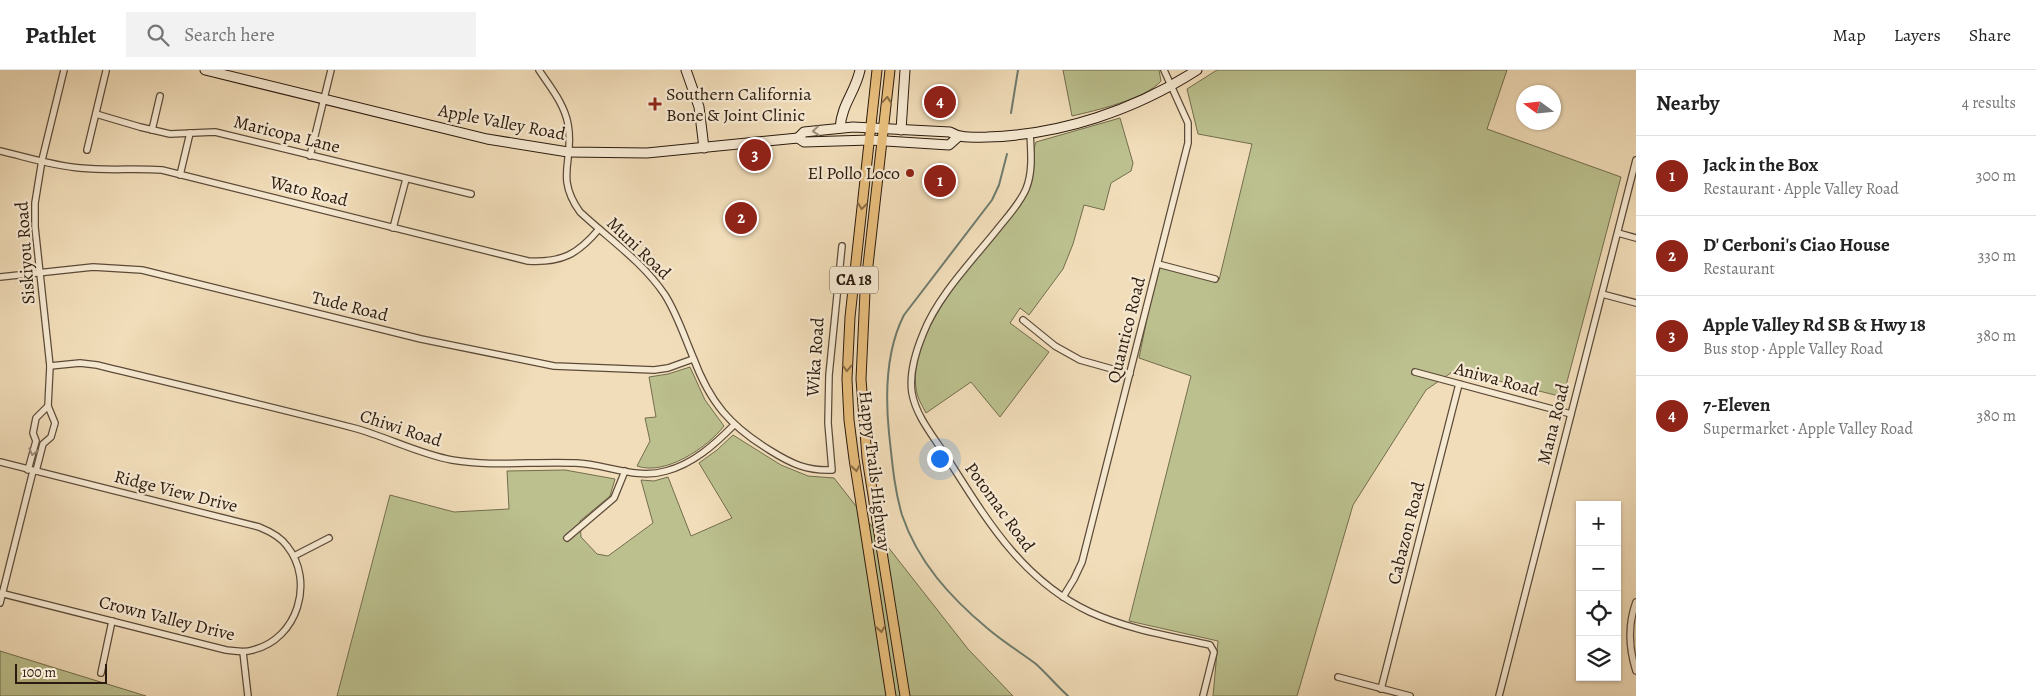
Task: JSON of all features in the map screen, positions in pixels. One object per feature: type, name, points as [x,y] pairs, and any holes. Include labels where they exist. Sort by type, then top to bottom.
[{"type":"main road","name":"Happy Trails Highway","points":[[877,70],[850,317],[847,379],[849,420],[854,459],[891,696]]},
{"type":"main road","name":"Happy Trails Highway","points":[[890,70],[865,292],[861,379],[867,458],[905,696]]},
{"type":"street","name":"Siskiyou Road","points":[[32,470],[43,444],[51,437],[55,423],[48,406],[50,366],[35,203],[42,160],[64,70]]},
{"type":"street","name":"Apple Valley Road","points":[[205,70],[487,139],[568,152],[619,154],[704,148],[798,138],[804,132],[840,128],[950,132],[958,137],[1009,136],[1030,133],[1070,125],[1139,102],[1197,70]]},
{"type":"street","points":[[310,156],[332,70]]},
{"type":"street","name":"Muni Road","points":[[539,70],[566,113],[569,126],[566,177],[568,192],[580,212],[644,268],[658,285],[672,306],[706,387],[734,425],[792,464],[816,471],[832,470]]},
{"type":"street","points":[[686,70],[699,107],[704,148]]},
{"type":"street","points":[[840,128],[843,108],[856,86],[860,70]]},
{"type":"street","points":[[901,130],[905,70]]},
{"type":"street","name":"Quantico Road","points":[[1063,597],[1082,562],[1188,143],[1188,123],[1164,70]]},
{"type":"street","points":[[87,150],[106,71]]},
{"type":"street","points":[[152,130],[160,96]]},
{"type":"street","name":"Maricopa Lane","points":[[96,114],[170,134],[215,132],[471,194]]},
{"type":"street","points":[[180,175],[190,133]]},
{"type":"street","name":"Potomac Road","points":[[1030,133],[1031,163],[1026,189],[1016,205],[932,315],[916,353],[912,376],[912,392],[917,411],[979,509],[1029,570],[1045,585],[1090,612],[1123,625],[1210,646],[1214,652],[1203,696]]},
{"type":"street","name":"Apple Valley Road","points":[[798,138],[804,142],[870,140],[949,145],[958,137]]},
{"type":"street","name":"Wato Road","points":[[0,151],[77,168],[103,170],[143,169],[180,175],[528,261],[560,260],[587,244],[599,230]]},
{"type":"street","name":"Mana Road","points":[[1499,696],[1636,160]]},
{"type":"street","points":[[393,228],[406,179]]},
{"type":"street","points":[[1618,233],[1636,238]]},
{"type":"street","name":"Wika Road","points":[[832,470],[828,424],[829,375],[842,246]]},
{"type":"street","points":[[1158,264],[1215,279]]},
{"type":"street","name":"Tude Road","points":[[0,277],[93,268],[142,270],[421,338],[554,366],[654,370],[668,368],[693,359]]},
{"type":"street","points":[[1602,294],[1636,303]]},
{"type":"street","points":[[1023,320],[1055,346],[1080,360],[1130,374]]},
{"type":"street","name":"Chiwi Road","points":[[50,366],[80,363],[98,364],[356,429],[450,460],[480,464],[576,463],[600,465],[625,472],[646,475],[665,472],[681,465],[715,444],[734,425]]},
{"type":"street","name":"Aniwa Road","points":[[1415,372],[1571,414]]},
{"type":"street","name":"Cabazon Road","points":[[1381,688],[1459,384]]},
{"type":"street","name":"Siskiyou Road","points":[[0,603],[32,470],[36,441],[33,433],[36,418],[48,406]]},
{"type":"street","name":"Ridge View Drive","points":[[0,462],[259,527],[273,533],[286,544],[294,556],[301,578],[301,596]]},
{"type":"street","points":[[567,538],[614,498],[625,472]]},
{"type":"street","points":[[294,556],[329,538]]},
{"type":"street","name":"Crown Valley Drive","points":[[1,594],[226,650],[243,652],[264,646],[276,639],[286,629],[299,606],[301,596]]},
{"type":"street","points":[[1636,602],[1630,629],[1631,649],[1636,671]]},
{"type":"street","points":[[101,673],[112,621]]},
{"type":"street","points":[[243,652],[248,696]]},
{"type":"street","points":[[1338,677],[1410,696]]},
{"type":"green space","points":[[1063,70],[1159,70],[1161,81],[1132,99],[1072,116]]},
{"type":"green space","points":[[1217,70],[1507,70],[1487,129],[1621,177],[1563,397],[1455,370],[1426,390],[1353,505],[1297,696],[1213,696],[1218,641],[1129,621],[1191,376],[1139,358],[1158,264],[1219,280],[1252,144],[1198,134],[1187,89]]},
{"type":"green space","points":[[1120,118],[1133,163],[1131,171],[1111,183],[1104,210],[1084,205],[1073,244],[1063,269],[1029,315],[1020,308],[1010,323],[1049,352],[1000,417],[971,382],[926,413],[916,388],[917,365],[924,340],[936,315],[969,267],[1020,206],[1028,190],[1034,169],[1036,142]]},
{"type":"green space","points":[[690,367],[705,400],[724,426],[707,443],[685,458],[672,464],[648,468],[637,466],[650,441],[645,418],[656,417],[649,377],[668,374]]},
{"type":"green space","points":[[733,435],[781,465],[808,476],[834,478],[968,649],[1013,696],[337,696],[390,495],[454,512],[509,509],[507,471],[565,470],[615,479],[610,496],[580,521],[581,537],[597,554],[608,556],[653,523],[641,480],[654,481],[668,477],[691,536],[732,518],[699,463]]},
{"type":"green space","points":[[0,651],[146,696],[0,696]]},
{"type":"waterway","points":[[1011,113],[1018,70]]},
{"type":"waterway","points":[[1007,154],[999,185],[992,200],[904,315],[898,328],[890,357],[887,387],[892,464],[902,515],[917,548],[937,578],[973,616],[1036,664],[1068,696]]},
{"type":"place","name":"7-Eleven","points":[[940,102]]},
{"type":"place","name":"Southern California Bone & Joint Clinic","points":[[655,104]]},
{"type":"place","name":"Apple Valley Rd SB & Hwy 18","points":[[755,155]]},
{"type":"place","name":"El Pollo Loco","points":[[910,173]]},
{"type":"place","name":"Jack in the Box","points":[[940,181]]},
{"type":"place","name":"D' Cerboni's Ciao House","points":[[741,218]]}]
